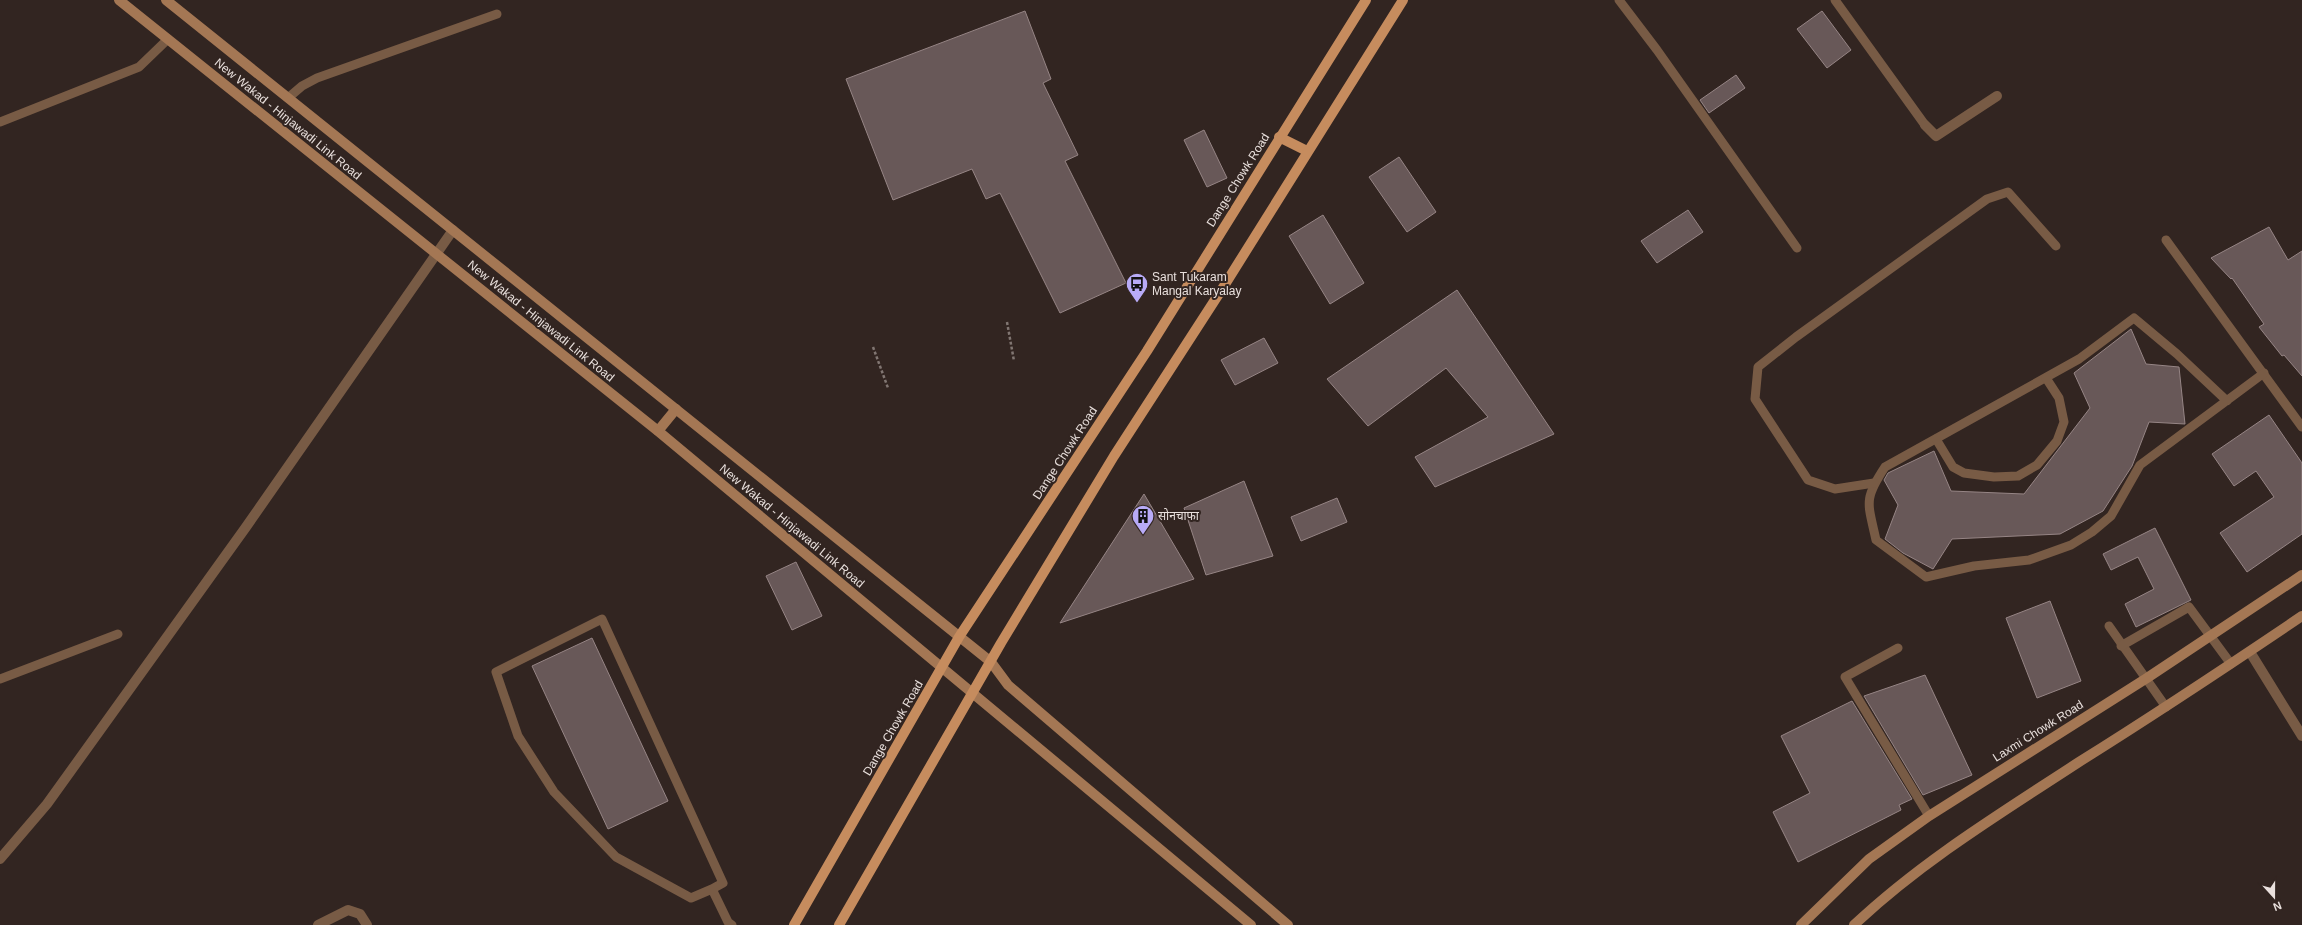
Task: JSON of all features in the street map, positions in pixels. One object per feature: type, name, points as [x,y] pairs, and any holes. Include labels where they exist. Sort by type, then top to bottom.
[{"type":"main road","name":"New Wakad - Hinjawadi Link Road","points":[[119,0],[658,431],[1251,925]]},
{"type":"main road","name":"New Wakad - Hinjawadi Link Road","points":[[166,0],[959,638],[991,662],[1008,685],[1288,925]]},
{"type":"main road","name":"Dange Chowk Road","points":[[794,925],[959,638],[1147,352],[1279,137],[1366,0]]},
{"type":"main road","points":[[839,925],[972,693],[1114,456],[1220,292],[1403,0]]},
{"type":"main road","points":[[1279,137],[1307,151]]},
{"type":"main road","points":[[658,431],[676,409]]},
{"type":"main road","name":"Laxmi Chowk Road","points":[[1801,925],[1869,859],[1929,816],[2147,678],[2302,575]]},
{"type":"main road","points":[[1854,925],[1890,891],[1967,834],[2166,707],[2302,616]]},
{"type":"street","points":[[1925,125],[1936,136],[1997,96]]},
{"type":"street","points":[[0,859],[47,804],[222,559],[452,230]]},
{"type":"street","points":[[2250,652],[2302,736]]},
{"type":"street","points":[[318,925],[348,910],[360,914],[367,925]]},
{"type":"lane","points":[[1619,0],[1657,50],[1797,248]]},
{"type":"lane","points":[[1835,0],[1925,125]]},
{"type":"lane","points":[[288,98],[302,86],[317,78],[496,14]]},
{"type":"lane","points":[[0,122],[139,67],[168,39]]},
{"type":"lane","points":[[1874,483],[1835,489],[1808,480],[1755,399],[1758,367],[1796,337],[1987,199],[2008,192],[2056,246]]},
{"type":"lane","points":[[2166,240],[2302,426]]},
{"type":"lane","points":[[2227,401],[2177,354],[2134,318],[2079,359],[1885,467],[1874,483],[1867,501],[1876,540],[1926,577],[1974,566],[2029,560],[2071,545],[2092,532],[2111,516],[2140,465],[2227,401],[2264,373]]},
{"type":"lane","points":[[1936,439],[1953,467],[1964,473],[1994,477],[2018,476],[2037,465],[2057,441],[2064,422],[2059,398],[2046,378]]},
{"type":"lane","points":[[2122,646],[2189,607],[2231,664]]},
{"type":"lane","points":[[602,618],[723,883],[712,889],[691,898],[616,857],[554,792],[518,736],[496,672],[602,618]]},
{"type":"lane","points":[[2109,626],[2166,707]]},
{"type":"lane","points":[[0,679],[118,634]]},
{"type":"lane","points":[[1898,648],[1846,677],[1929,816]]},
{"type":"lane","points":[[712,889],[732,925]]},
{"type":"path","points":[[1008,322],[1014,361]]},
{"type":"path","points":[[873,347],[888,388]]},
{"type":"building","points":[[1025,11],[1051,79],[1043,83],[1078,155],[1065,161],[1126,283],[1060,313],[1000,193],[986,199],[972,169],[893,200],[846,79]]},
{"type":"building","points":[[1822,11],[1851,50],[1827,68],[1797,29]]},
{"type":"building","points":[[1736,75],[1745,88],[1709,113],[1700,100]]},
{"type":"building","points":[[1204,130],[1227,178],[1207,187],[1184,140]]},
{"type":"building","points":[[1399,157],[1436,212],[1407,232],[1369,177]]},
{"type":"building","points":[[1688,210],[1703,232],[1657,263],[1641,241]]},
{"type":"building","points":[[1323,215],[1364,283],[1330,304],[1289,236]]},
{"type":"building","points":[[2269,227],[2288,260],[2302,251],[2302,376],[2284,355],[2282,356],[2259,327],[2264,324],[2232,278],[2231,279],[2211,258]]},
{"type":"building","points":[[1457,290],[1554,434],[1435,487],[1415,457],[1488,417],[1446,368],[1368,426],[1327,379]]},
{"type":"building","points":[[2131,329],[2146,364],[2179,367],[2185,424],[2149,422],[2132,466],[2103,511],[2060,534],[1952,539],[1933,569],[1903,553],[1885,539],[1898,505],[1884,480],[1888,473],[1934,451],[1951,491],[2024,494],[2090,408],[2074,373]]},
{"type":"building","points":[[1264,338],[1278,363],[1235,385],[1221,360]]},
{"type":"building","points":[[2269,415],[2302,463],[2302,534],[2247,572],[2220,533],[2274,497],[2256,471],[2234,486],[2212,454]]},
{"type":"building","points":[[1244,481],[1273,556],[1206,575],[1184,508]]},
{"type":"building","name":"सोनचाफा","points":[[1144,494],[1194,579],[1060,623]]},
{"type":"building","points":[[1337,498],[1347,522],[1301,541],[1291,517]]},
{"type":"building","points":[[2155,528],[2191,600],[2136,627],[2125,604],[2154,589],[2138,557],[2111,570],[2103,554]]},
{"type":"building","points":[[796,562],[822,616],[792,630],[766,576]]},
{"type":"building","points":[[2050,601],[2081,681],[2037,698],[2006,618]]},
{"type":"building","points":[[592,638],[668,801],[608,829],[532,666]]},
{"type":"building","points":[[1925,675],[1972,775],[1923,795],[1864,696]]},
{"type":"building","points":[[1852,701],[1912,799],[1899,805],[1901,810],[1798,862],[1773,812],[1810,793],[1781,736]]},
{"type":"place","name":"Sant Tukaram Mangal Karyalay","points":[[1137,304]]},
{"type":"place","name":"सोनचाफा","points":[[1143,536]]}]
